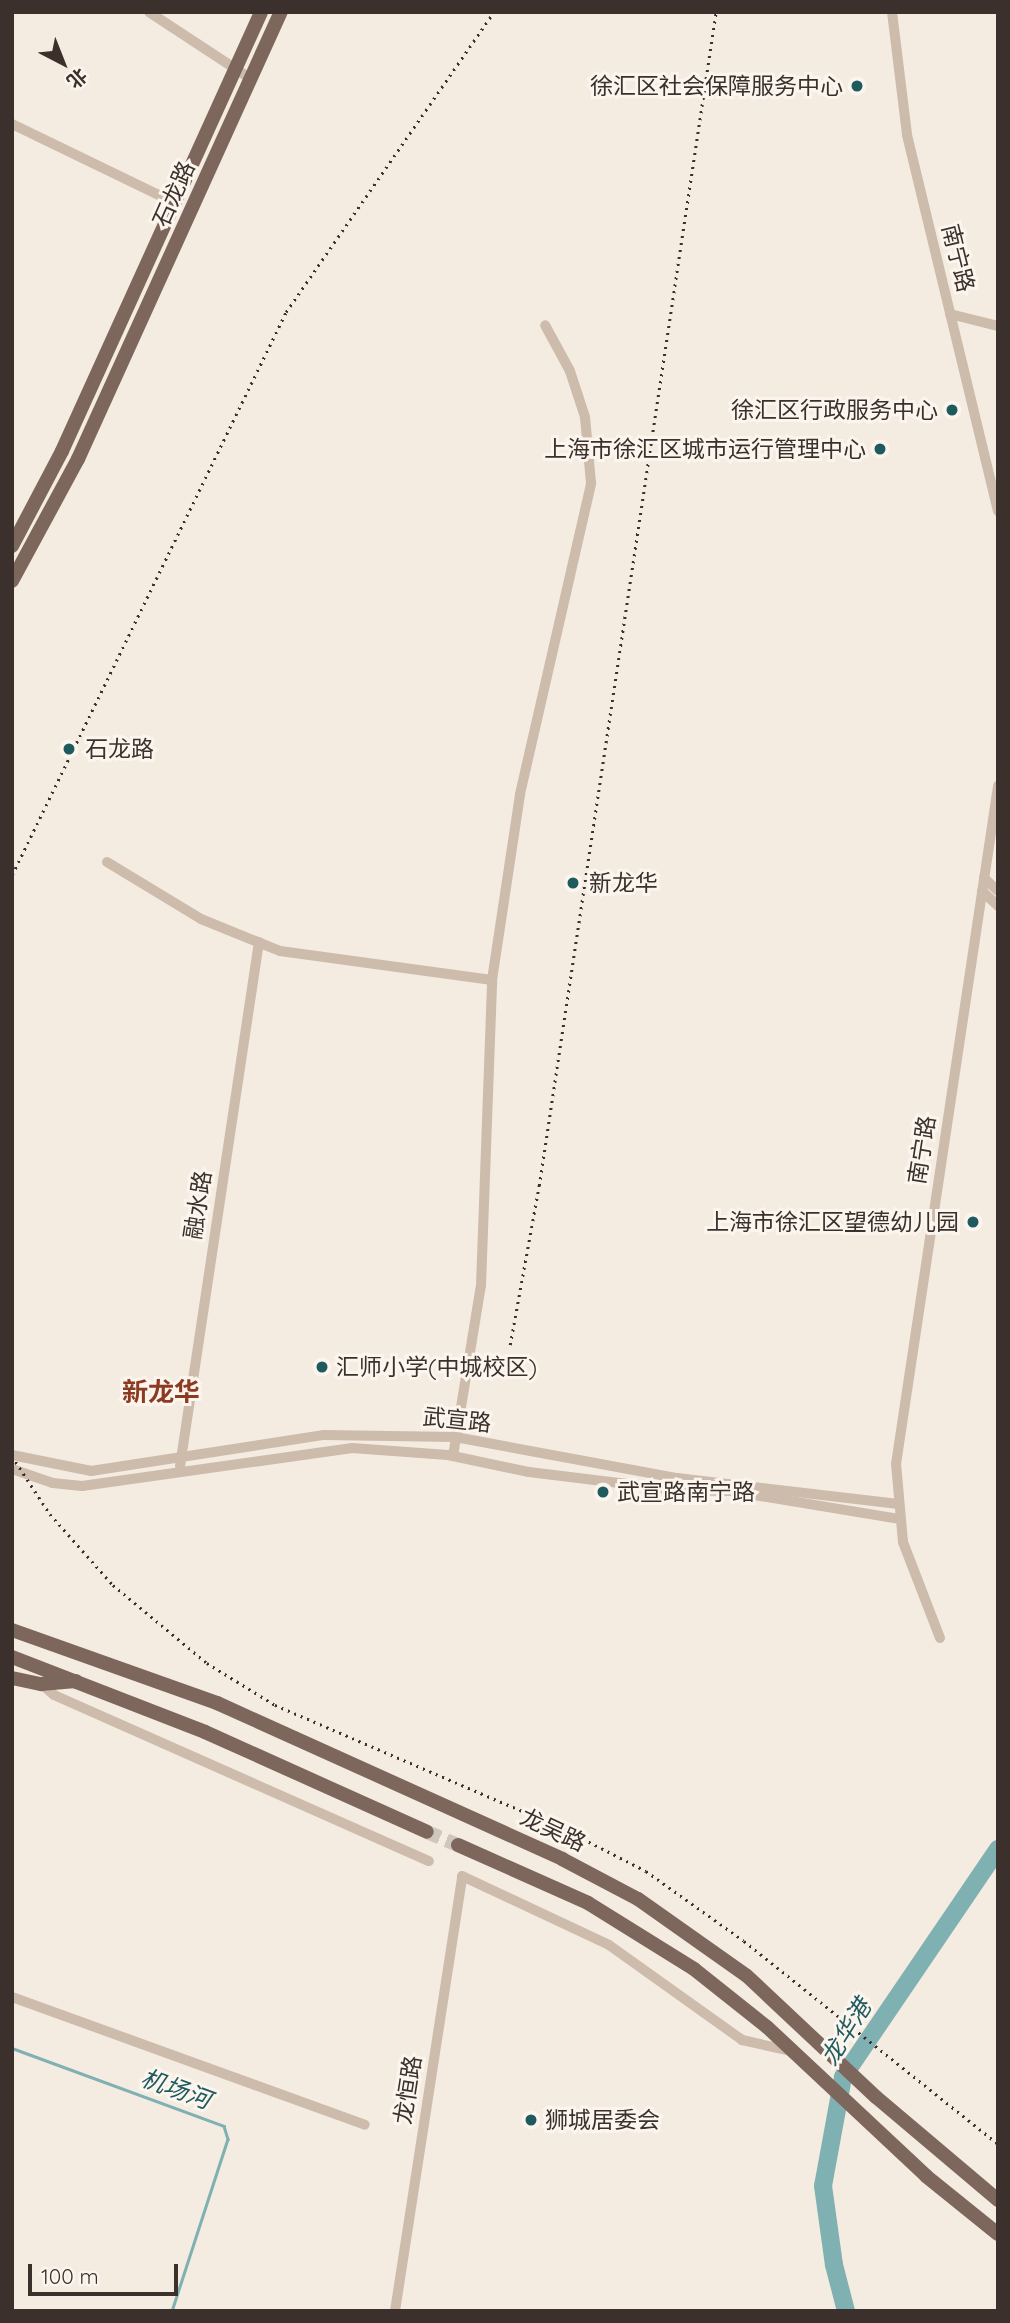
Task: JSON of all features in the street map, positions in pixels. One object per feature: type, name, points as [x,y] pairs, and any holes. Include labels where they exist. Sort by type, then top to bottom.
[{"type":"main road","name":"石龙路","points":[[12,546],[16,528],[102,365],[173,201],[261,12]]},
{"type":"main road","name":"石龙路","points":[[12,581],[78,459],[281,12]]},
{"type":"main road","name":"龙吴路","points":[[12,1629],[217,1703],[601,1878],[675,1922],[747,1976],[925,2140],[998,2200]]},
{"type":"main road","points":[[12,1657],[80,1681],[426,1832]]},
{"type":"main road","points":[[12,1678],[41,1684],[80,1681]]},
{"type":"main road","points":[[458,1845],[624,1923],[694,1969],[794,2051],[926,2176],[998,2234]]},
{"type":"street","points":[[149,12],[251,79]]},
{"type":"street","name":"南宁路","points":[[892,12],[907,135],[998,511]]},
{"type":"street","points":[[12,124],[173,201]]},
{"type":"street","points":[[950,314],[998,326]]},
{"type":"street","points":[[453,1456],[481,1285],[492,980],[520,794],[591,483],[585,417],[570,372],[545,325]]},
{"type":"street","name":"南宁路","points":[[940,1638],[911,1569],[899,1519],[896,1464],[998,786]]},
{"type":"street","points":[[107,862],[201,919],[280,951],[492,980]]},
{"type":"street","points":[[984,878],[998,891]]},
{"type":"street","points":[[982,891],[998,906]]},
{"type":"street","name":"融水路","points":[[180,1474],[259,943]]},
{"type":"street","name":"武宣路","points":[[12,1455],[91,1471],[180,1460],[324,1435],[455,1437],[677,1478],[898,1504]]},
{"type":"street","points":[[12,1469],[53,1483],[82,1486],[352,1448],[453,1456],[529,1472],[676,1490],[730,1491],[899,1519]]},
{"type":"street","points":[[41,1684],[54,1695],[429,1861]]},
{"type":"street","name":"龙恒路","points":[[395,2311],[463,1876],[608,1945],[742,2040],[794,2051]]},
{"type":"street","points":[[12,1997],[365,2125]]},
{"type":"waterway","name":"龙华港","points":[[846,2311],[834,2265],[823,2186],[843,2077],[998,1849]]},
{"type":"waterway","name":"机场河","points":[[12,2048],[224,2126],[228,2139],[172,2311]]},
{"type":"tunnel","points":[[427,1832],[458,1845]]},
{"type":"railway","points":[[12,875],[286,312],[494,12]]},
{"type":"railway","points":[[510,1345],[539,1186],[716,12]]},
{"type":"railway","points":[[12,1456],[50,1514],[113,1585],[207,1663],[275,1705],[564,1829],[646,1871],[744,1941],[998,2144]]},
{"type":"place","name":"徐汇区社会保障服务中心","points":[[857,86]]},
{"type":"place","name":"徐汇区行政服务中心","points":[[952,410]]},
{"type":"place","name":"上海市徐汇区城市运行管理中心","points":[[880,449]]},
{"type":"place","name":"石龙路","points":[[69,749]]},
{"type":"place","name":"新龙华","points":[[573,883]]},
{"type":"place","name":"上海市徐汇区望德幼儿园","points":[[973,1222]]},
{"type":"place","name":"汇师小学(中城校区)","points":[[322,1367]]},
{"type":"place","name":"武宣路南宁路","points":[[603,1492]]},
{"type":"place","name":"狮城居委会","points":[[531,2120]]},
{"type":"district","name":"新龙华","points":[[161,1392]]}]
